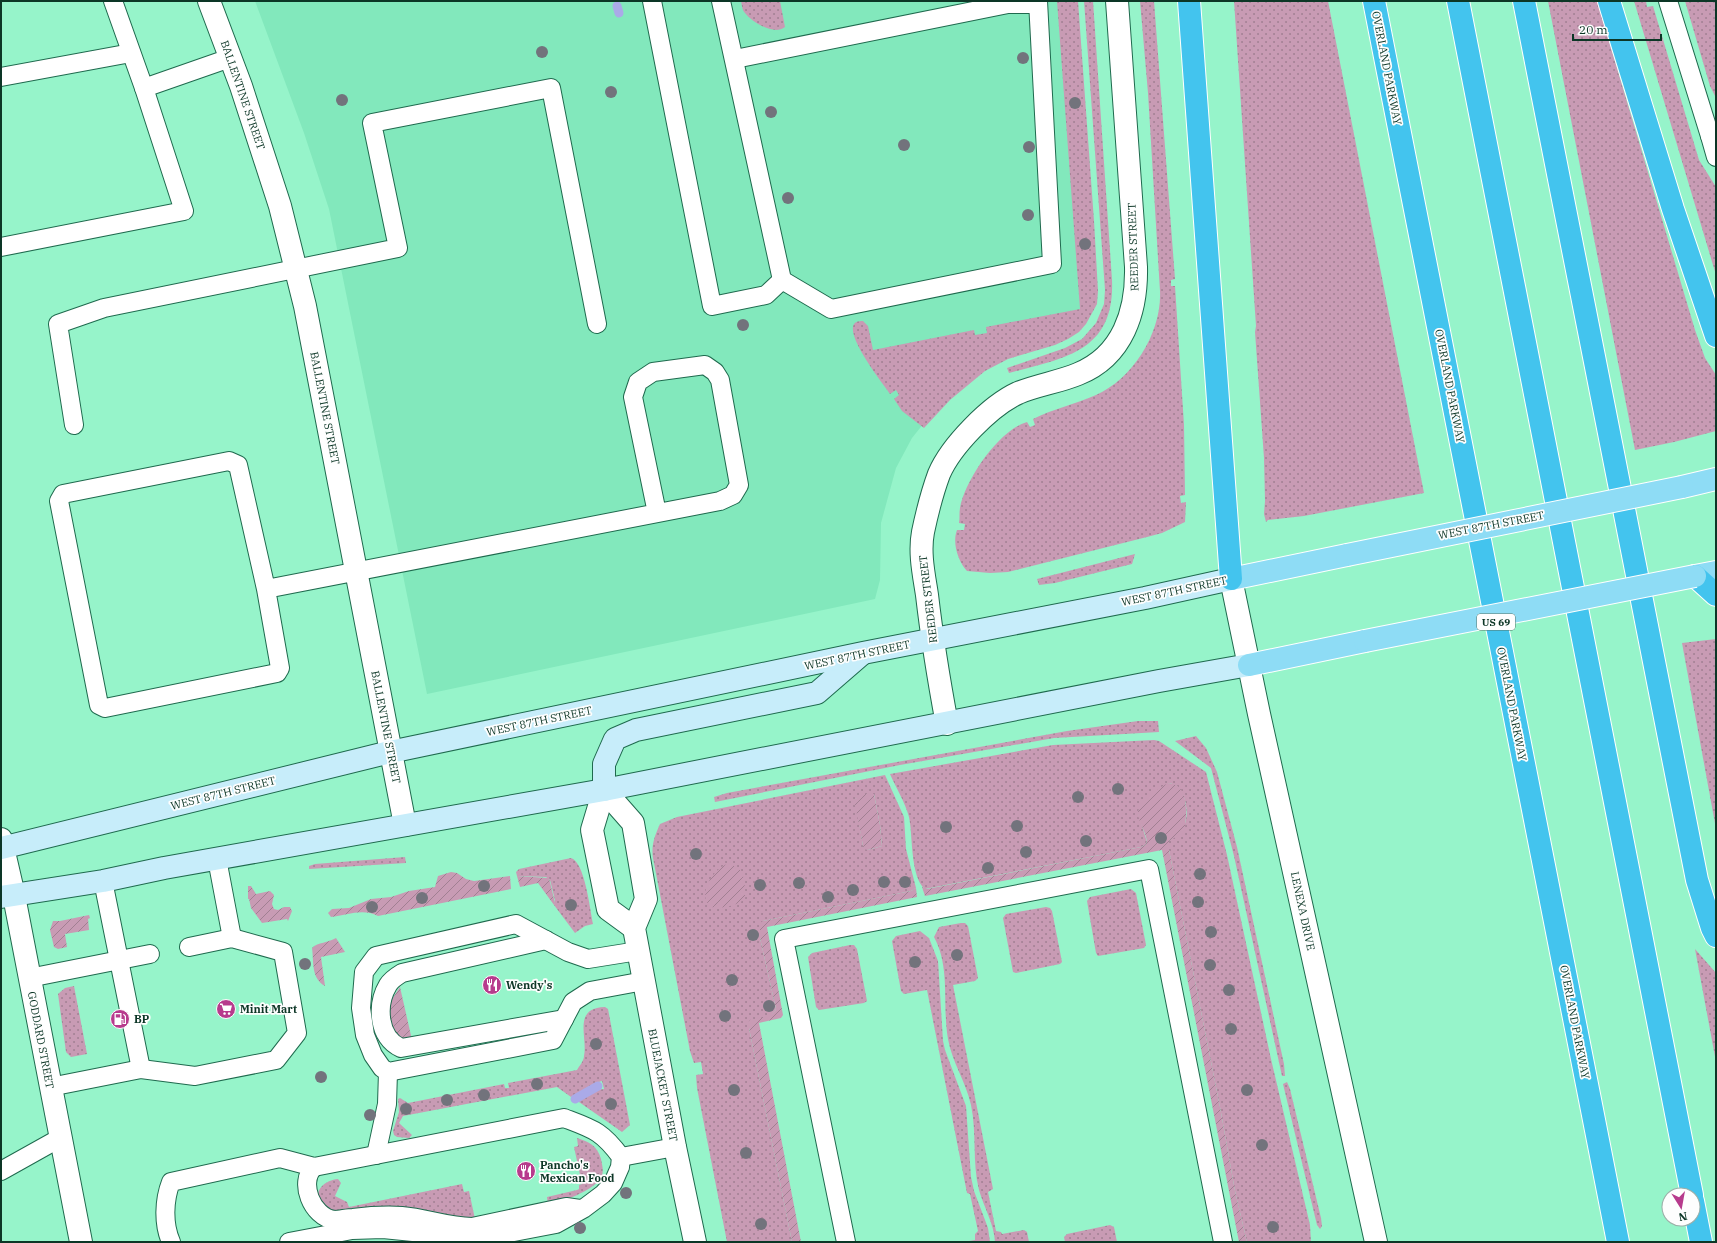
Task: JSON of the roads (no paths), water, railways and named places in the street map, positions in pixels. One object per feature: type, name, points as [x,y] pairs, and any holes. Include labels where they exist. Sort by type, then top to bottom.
[{"type":"highway","points":[[1190,1],[1232,579]]},
{"type":"highway","name":"OVERLAND PARKWAY","points":[[1374,1],[1618,1242]]},
{"type":"highway","points":[[1458,1],[1690,1187]]},
{"type":"highway","points":[[1524,1],[1697,880],[1712,928],[1716,936]]},
{"type":"highway","points":[[1609,1],[1673,209],[1716,336]]},
{"type":"highway","points":[[1695,576],[1716,595]]},
{"type":"highway","points":[[1698,1227],[1701,1242]]},
{"type":"main road","name":"WEST 87TH STREET","points":[[2,844],[390,752],[863,653],[1145,598],[1347,555],[1716,480]]},
{"type":"main road","points":[[7,896],[103,881],[216,859],[604,790],[947,724],[1159,681],[1249,665],[1716,572]]},
{"type":"main road","points":[[604,790],[604,764],[615,739],[636,730],[817,693],[863,653]]},
{"type":"street","name":"BALLENTINE STREET","points":[[209,1],[280,206],[305,306],[405,825]]},
{"type":"street","name":"REEDER STREET","points":[[947,724],[932,639],[922,549],[923,534],[930,504],[940,473],[953,451],[970,430],[1000,405],[1018,393],[1080,374],[1106,357],[1118,342],[1133,307],[1136,288],[1136,267],[1117,1]]},
{"type":"street","name":"LENEXA DRIVE","points":[[1232,579],[1249,665],[1376,1242]]},
{"type":"street","points":[[604,790],[633,823],[646,899],[634,928],[608,909],[592,830],[604,790]]},
{"type":"street","name":"GODDARD STREET","points":[[2,844],[7,896],[29,978],[81,1242]]},
{"type":"street","name":"BLUEJACKET STREET","points":[[634,928],[675,1148],[695,1242]]},
{"type":"lane","points":[[1,247],[184,211],[144,88],[113,1]]},
{"type":"lane","points":[[652,1],[712,306],[766,295],[782,280]]},
{"type":"lane","points":[[721,1],[735,59],[782,280],[831,309],[1052,264],[1038,2],[1008,4],[735,59]]},
{"type":"lane","points":[[1668,1],[1713,136],[1716,157]]},
{"type":"lane","points":[[1,77],[131,53]]},
{"type":"lane","points":[[144,88],[230,58]]},
{"type":"lane","points":[[74,425],[58,324],[104,308],[398,248],[372,122],[551,88],[597,324]]},
{"type":"lane","points":[[266,589],[356,573],[657,513],[720,500],[733,495],[739,485],[720,380],[715,372],[705,364],[653,372],[638,382],[633,397],[657,513]]},
{"type":"lane","points":[[229,461],[238,465],[266,589],[280,668],[277,673],[105,708],[100,705],[60,501],[64,494],[229,461]]},
{"type":"lane","points":[[216,859],[232,938]]},
{"type":"lane","points":[[846,1242],[784,939],[1149,869],[1223,1242]]},
{"type":"lane","points":[[103,881],[141,1069]]},
{"type":"lane","points":[[638,951],[588,959],[568,952],[516,924],[376,956],[364,972],[361,1008],[365,1035],[373,1055],[382,1068],[388,1072],[553,1040],[573,1002],[590,991],[644,981]]},
{"type":"lane","points":[[50,1087],[141,1069],[195,1076],[276,1060],[297,1033],[282,952],[232,938],[189,947]]},
{"type":"lane","points":[[546,940],[402,973],[388,984],[381,1005],[382,1022],[388,1038],[394,1045],[401,1048],[564,1018]]},
{"type":"lane","points":[[29,978],[150,954]]},
{"type":"lane","points":[[376,1155],[387,1104],[388,1072]]},
{"type":"lane","points":[[171,1242],[166,1222],[166,1195],[171,1182],[280,1158],[314,1167],[564,1118],[592,1129],[608,1140],[621,1157],[620,1167],[613,1184],[603,1194],[583,1209],[556,1224],[472,1240],[447,1240],[413,1232],[382,1229],[352,1230],[289,1242]]},
{"type":"lane","points":[[1,1171],[60,1138]]},
{"type":"lane","points":[[621,1157],[675,1148]]},
{"type":"lane","points":[[314,1167],[308,1172],[307,1183],[309,1194],[315,1208],[323,1215],[334,1220],[376,1216],[403,1216],[456,1227],[472,1227],[566,1207],[583,1209]]},
{"type":"waterway","points":[[617,6],[619,13]]},
{"type":"waterway","points":[[575,1099],[598,1086]]},
{"type":"place","name":"Wendy's","points":[[492,985]]},
{"type":"place","name":"Minit Mart","points":[[226,1009]]},
{"type":"place","name":"BP","points":[[120,1019]]},
{"type":"place","name":"Pancho's Mexican Food","points":[[526,1171]]}]
